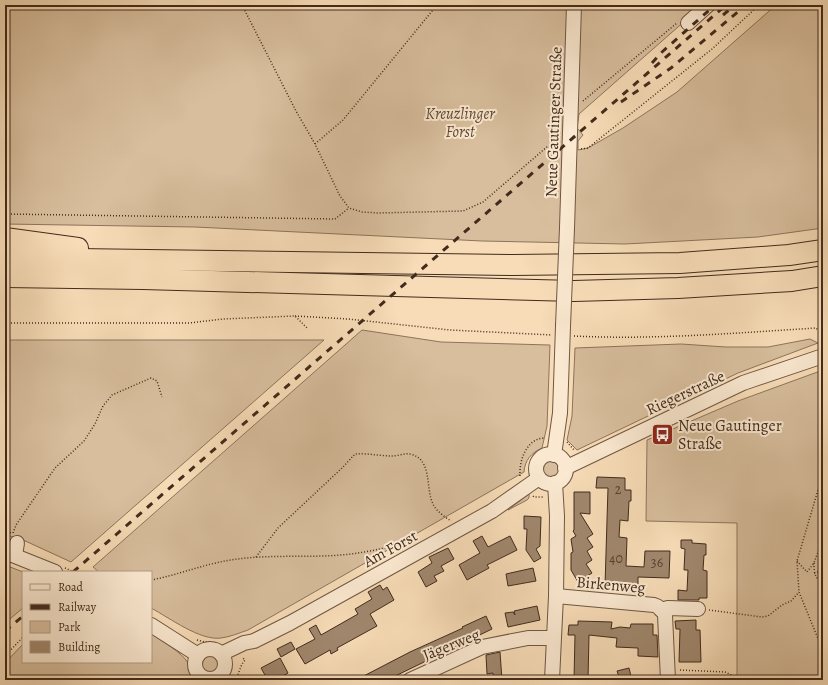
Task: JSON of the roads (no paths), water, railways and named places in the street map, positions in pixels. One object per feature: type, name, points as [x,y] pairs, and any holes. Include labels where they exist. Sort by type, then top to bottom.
[{"type":"highway","points":[[5,238],[68,246],[142,259]]},
{"type":"highway","points":[[5,258],[513,265],[680,263],[789,255],[823,250]]},
{"type":"highway","points":[[5,277],[143,279],[574,291],[678,288],[792,281],[823,276]]},
{"type":"street","name":"Neue Gautinger Straße","points":[[554,455],[560,413],[567,228],[573,148],[570,111],[574,5]]},
{"type":"street","points":[[684,22],[708,5]]},
{"type":"street","name":"Riegerstraße","points":[[566,468],[743,383],[823,356]]},
{"type":"street","points":[[548,455],[554,455],[562,460],[566,468],[563,478],[555,483],[546,483],[539,478],[536,468],[540,459],[548,455]]},
{"type":"street","name":"Am Forst","points":[[226,666],[244,643],[254,641],[290,623],[492,511],[539,478]]},
{"type":"street","points":[[552,680],[556,596],[557,513],[555,483]]},
{"type":"street","points":[[12,546],[53,571]]},
{"type":"street","name":"Birkenweg","points":[[556,596],[654,605],[664,612],[668,675]]},
{"type":"street","points":[[661,610],[668,608],[698,609]]},
{"type":"street","points":[[152,626],[198,656]]},
{"type":"street","name":"Jägerweg","points":[[410,680],[482,647],[528,638],[553,638]]},
{"type":"street","name":"Am Forst","points":[[226,666],[254,641]]},
{"type":"street","points":[[211,649],[215,650],[226,666],[216,678],[211,680],[202,677],[196,669],[196,660],[201,652],[211,649]]},
{"type":"railway","points":[[652,63],[662,52],[715,5]]},
{"type":"railway","points":[[74,571],[726,5]]},
{"type":"railway","points":[[723,15],[735,5]]},
{"type":"railway","points":[[621,102],[671,68],[746,5]]},
{"type":"railway","points":[[5,631],[22,617]]},
{"type":"place","name":"Neue Gautinger Straße","points":[[662,434]]},
{"type":"park label","name":"Kreuzlinger Forst","points":[[460,122]]}]
